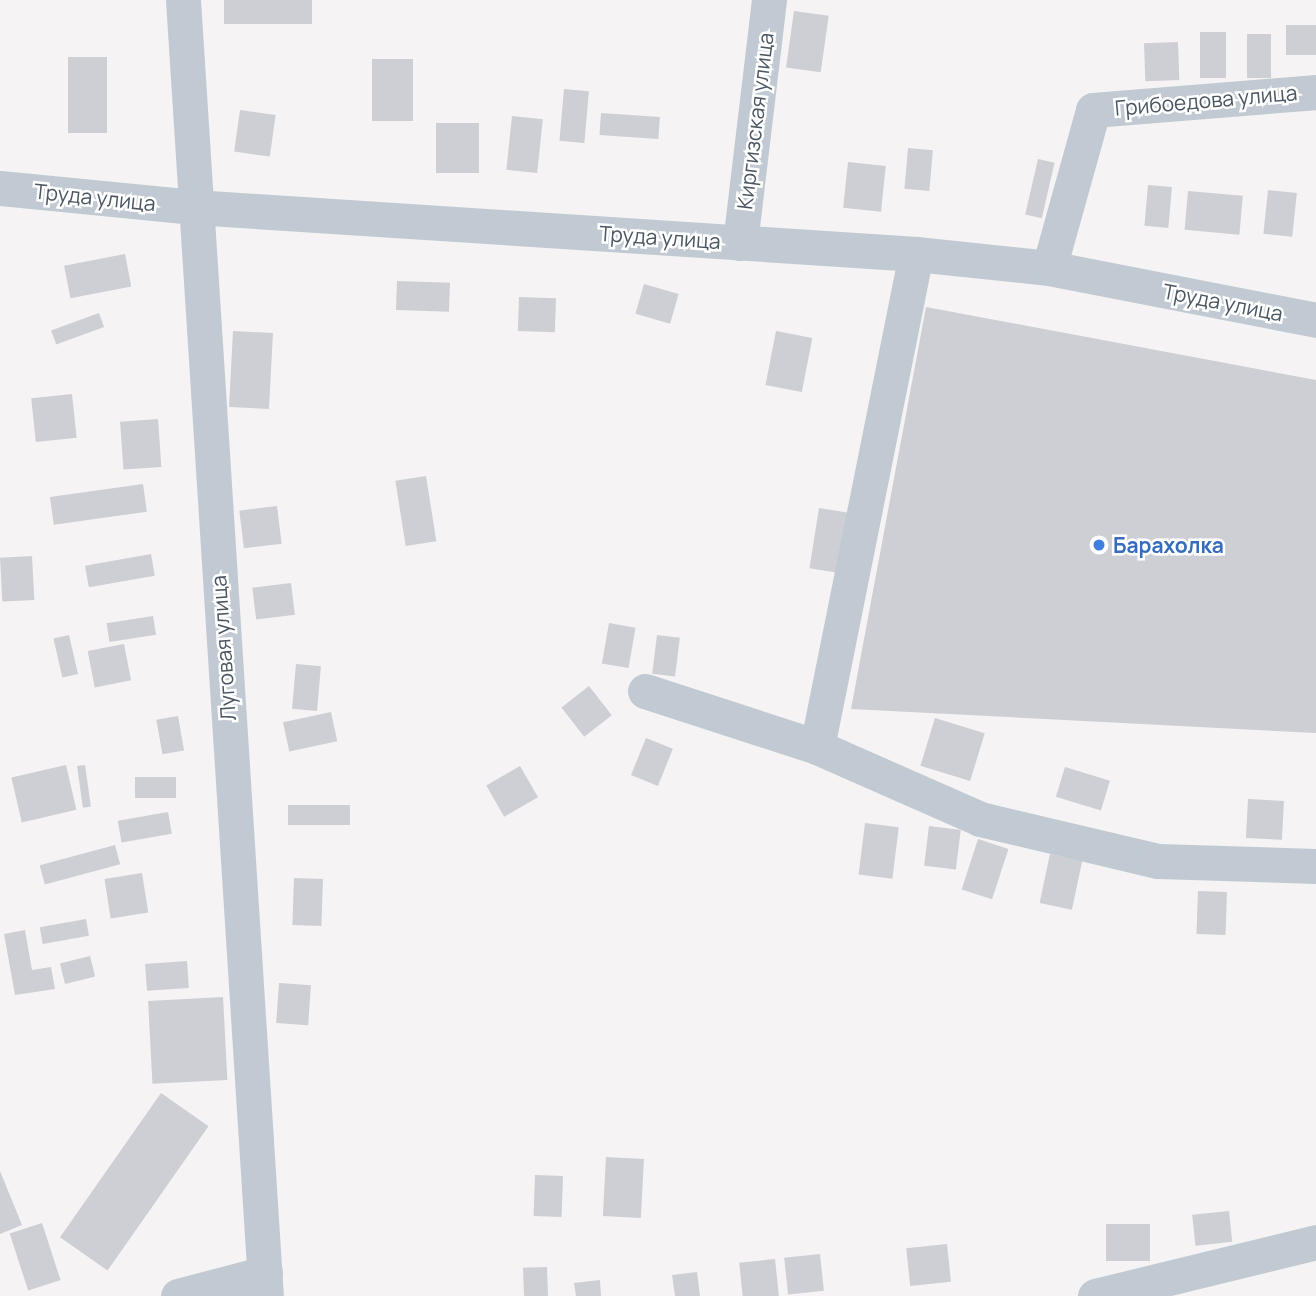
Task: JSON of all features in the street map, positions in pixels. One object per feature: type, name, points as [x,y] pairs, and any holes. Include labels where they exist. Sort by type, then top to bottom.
[{"type":"street","name":"Луговая улица","points":[[183,0],[194,207],[266,1284]]},
{"type":"street","name":"Киргизская улица","points":[[740,243],[769,0]]},
{"type":"street","name":"Грибоедова улица","points":[[1049,268],[1093,110],[1316,92]]},
{"type":"street","name":"Труда улица","points":[[0,188],[194,207],[916,254],[1049,268],[1316,320]]},
{"type":"street","points":[[817,747],[916,254]]},
{"type":"street","points":[[645,691],[817,747],[980,819],[1158,861],[1316,866]]},
{"type":"street","points":[[1094,1296],[1316,1242]]},
{"type":"street","points":[[178,1296],[266,1284]]},
{"type":"building","points":[[224,0],[312,0],[312,24],[224,24]]},
{"type":"building","points":[[794,11],[829,16],[821,72],[786,67]]},
{"type":"building","points":[[1286,25],[1316,25],[1316,55],[1286,55]]},
{"type":"building","points":[[1200,32],[1226,32],[1226,78],[1200,78]]},
{"type":"building","points":[[1247,34],[1271,34],[1271,78],[1247,78]]},
{"type":"building","points":[[1178,42],[1179,80],[1145,81],[1144,43]]},
{"type":"building","points":[[68,57],[107,57],[107,133],[68,133]]},
{"type":"building","points":[[372,59],[413,59],[413,121],[372,121]]},
{"type":"building","points":[[564,89],[589,91],[584,143],[559,141]]},
{"type":"building","points":[[240,110],[276,115],[270,157],[234,152]]},
{"type":"building","points":[[601,113],[660,117],[658,139],[599,135]]},
{"type":"building","points":[[512,116],[543,119],[537,173],[506,170]]},
{"type":"building","points":[[436,123],[479,123],[479,173],[436,173]]},
{"type":"building","points":[[908,148],[933,150],[929,191],[904,189]]},
{"type":"building","points":[[1038,159],[1055,163],[1042,218],[1025,215]]},
{"type":"building","points":[[848,162],[886,166],[881,212],[843,208]]},
{"type":"building","points":[[1148,185],[1172,187],[1168,228],[1144,226]]},
{"type":"building","points":[[1268,190],[1297,193],[1292,237],[1263,234]]},
{"type":"building","points":[[1188,191],[1243,196],[1239,235],[1185,230]]},
{"type":"building","points":[[125,254],[131,286],[70,298],[64,266]]},
{"type":"building","points":[[397,281],[450,283],[449,312],[396,310]]},
{"type":"building","points":[[644,284],[679,294],[670,324],[635,314]]},
{"type":"building","points":[[519,297],[556,298],[555,332],[518,331]]},
{"type":"building","name":"Барахолка","points":[[926,307],[1316,380],[1316,733],[851,709]]},
{"type":"building","points":[[99,313],[104,327],[56,345],[51,330]]},
{"type":"building","points":[[233,331],[273,333],[269,409],[229,407]]},
{"type":"building","points":[[776,331],[812,338],[802,392],[766,385]]},
{"type":"building","points":[[72,394],[77,438],[36,442],[31,398]]},
{"type":"building","points":[[158,419],[161,467],[123,470],[120,422]]},
{"type":"building","points":[[426,476],[436,541],[406,546],[395,481]]},
{"type":"building","points":[[143,484],[147,512],[54,525],[50,497]]},
{"type":"building","points":[[277,506],[282,544],[244,548],[239,511]]},
{"type":"building","points":[[819,508],[849,513],[839,573],[809,568]]},
{"type":"building","points":[[151,554],[155,576],[89,587],[85,566]]},
{"type":"building","points":[[32,556],[34,600],[2,602],[0,558]]},
{"type":"building","points":[[291,583],[295,615],[256,620],[252,588]]},
{"type":"building","points":[[153,616],[156,635],[110,642],[107,623]]},
{"type":"building","points":[[609,623],[636,628],[628,668],[602,663]]},
{"type":"building","points":[[69,635],[78,674],[62,678],[53,639]]},
{"type":"building","points":[[657,635],[680,638],[675,677],[652,674]]},
{"type":"building","points":[[124,644],[131,680],[95,687],[88,651]]},
{"type":"building","points":[[296,664],[321,666],[317,711],[292,709]]},
{"type":"building","points":[[589,686],[612,715],[584,737],[561,708]]},
{"type":"building","points":[[331,712],[337,741],[289,752],[283,722]]},
{"type":"building","points":[[178,716],[184,750],[162,754],[156,720]]},
{"type":"building","points":[[935,718],[985,733],[970,781],[920,766]]},
{"type":"building","points":[[646,738],[673,749],[658,786],[631,775]]},
{"type":"building","points":[[66,765],[76,810],[22,822],[11,778]]},
{"type":"building","points":[[85,765],[91,807],[83,808],[77,766]]},
{"type":"building","points":[[520,766],[538,797],[504,817],[486,786]]},
{"type":"building","points":[[1065,767],[1110,781],[1101,810],[1056,797]]},
{"type":"building","points":[[135,777],[176,777],[176,798],[135,798]]},
{"type":"building","points":[[1248,799],[1284,801],[1282,840],[1246,838]]},
{"type":"building","points":[[288,805],[350,805],[350,825],[288,825]]},
{"type":"building","points":[[168,812],[172,834],[122,843],[118,821]]},
{"type":"building","points":[[865,823],[899,827],[892,879],[859,875]]},
{"type":"building","points":[[929,826],[961,830],[956,870],[924,866]]},
{"type":"building","points":[[978,839],[1008,849],[992,899],[962,889]]},
{"type":"building","points":[[115,845],[120,864],[45,885],[40,865]]},
{"type":"building","points":[[1050,854],[1082,861],[1072,910],[1040,903]]},
{"type":"building","points":[[142,873],[148,913],[111,918],[104,879]]},
{"type":"building","points":[[294,878],[323,879],[321,926],[292,925]]},
{"type":"building","points":[[1198,891],[1227,892],[1225,935],[1196,934]]},
{"type":"building","points":[[86,919],[89,936],[43,944],[40,927]]},
{"type":"building","points":[[25,930],[32,970],[51,967],[55,989],[15,995],[4,934]]},
{"type":"building","points":[[90,956],[95,976],[65,984],[60,963]]},
{"type":"building","points":[[187,961],[189,988],[147,991],[145,964]]},
{"type":"building","points":[[279,983],[311,985],[308,1025],[276,1023]]},
{"type":"building","points":[[223,997],[227,1080],[152,1084],[148,1001]]},
{"type":"building","points":[[161,1093],[209,1126],[108,1270],[60,1237]]},
{"type":"building","points":[[606,1157],[644,1159],[641,1218],[603,1216]]},
{"type":"building","points":[[0,1171],[22,1225],[0,1234]]},
{"type":"building","points":[[535,1175],[563,1176],[562,1217],[534,1216]]},
{"type":"building","points":[[1229,1211],[1232,1242],[1195,1246],[1192,1215]]},
{"type":"building","points":[[42,1223],[61,1280],[28,1291],[10,1234]]},
{"type":"building","points":[[1106,1224],[1150,1224],[1150,1261],[1106,1261]]},
{"type":"building","points":[[947,1244],[951,1282],[910,1286],[906,1248]]},
{"type":"building","points":[[820,1254],[824,1291],[788,1295],[784,1258]]},
{"type":"building","points":[[775,1259],[779,1296],[743,1296],[739,1263]]},
{"type":"building","points":[[547,1267],[548,1296],[524,1296],[523,1268]]},
{"type":"building","points":[[697,1272],[700,1296],[675,1296],[672,1275]]},
{"type":"building","points":[[600,1280],[601,1296],[576,1296],[574,1283]]},
{"type":"place","name":"Барахолка","points":[[1099,545]]}]
